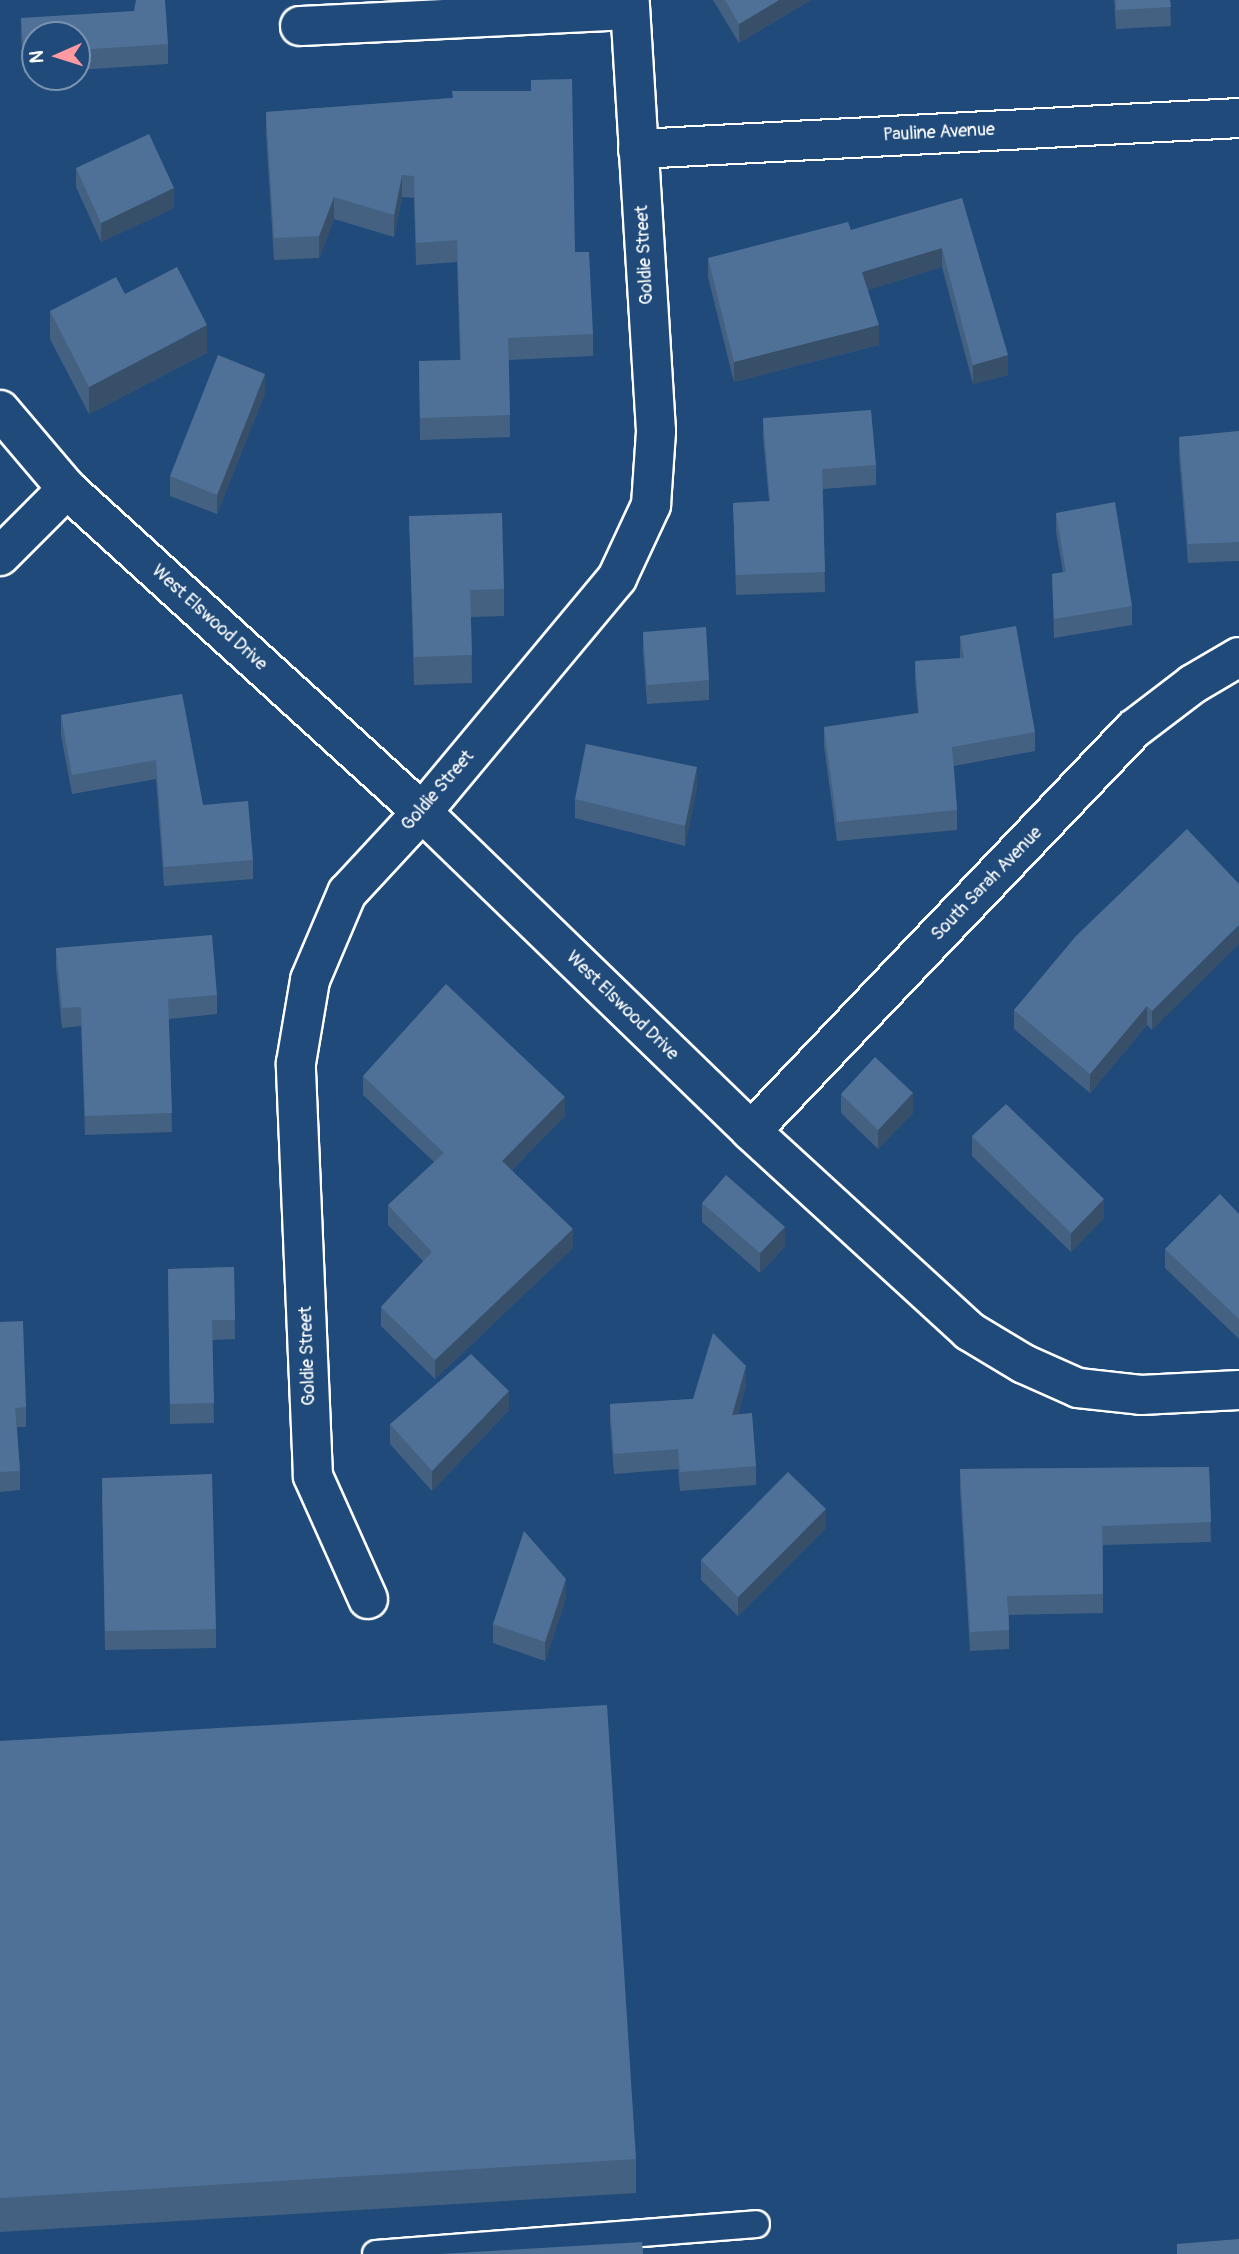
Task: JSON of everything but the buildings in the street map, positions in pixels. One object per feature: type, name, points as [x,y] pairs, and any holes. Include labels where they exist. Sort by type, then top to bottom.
[{"type":"street","points":[[300,26],[630,5]]},
{"type":"street","name":"Goldie Street","points":[[368,1599],[313,1476],[296,1063],[310,980],[347,893],[422,812],[617,578],[651,505],[656,431],[630,5]]},
{"type":"street","name":"Pauline Avenue","points":[[638,149],[1239,118]]},
{"type":"street","name":"West Elswood Drive","points":[[0,410],[67,489],[422,812],[751,1131],[969,1331],[1024,1364],[1078,1388],[1141,1395],[1239,1391]]},
{"type":"street","points":[[0,556],[67,489]]},
{"type":"street","name":"South Sarah Avenue","points":[[751,1131],[1135,729],[1193,684],[1239,657]]},
{"type":"lane","points":[[376,2254],[756,2224]]}]
